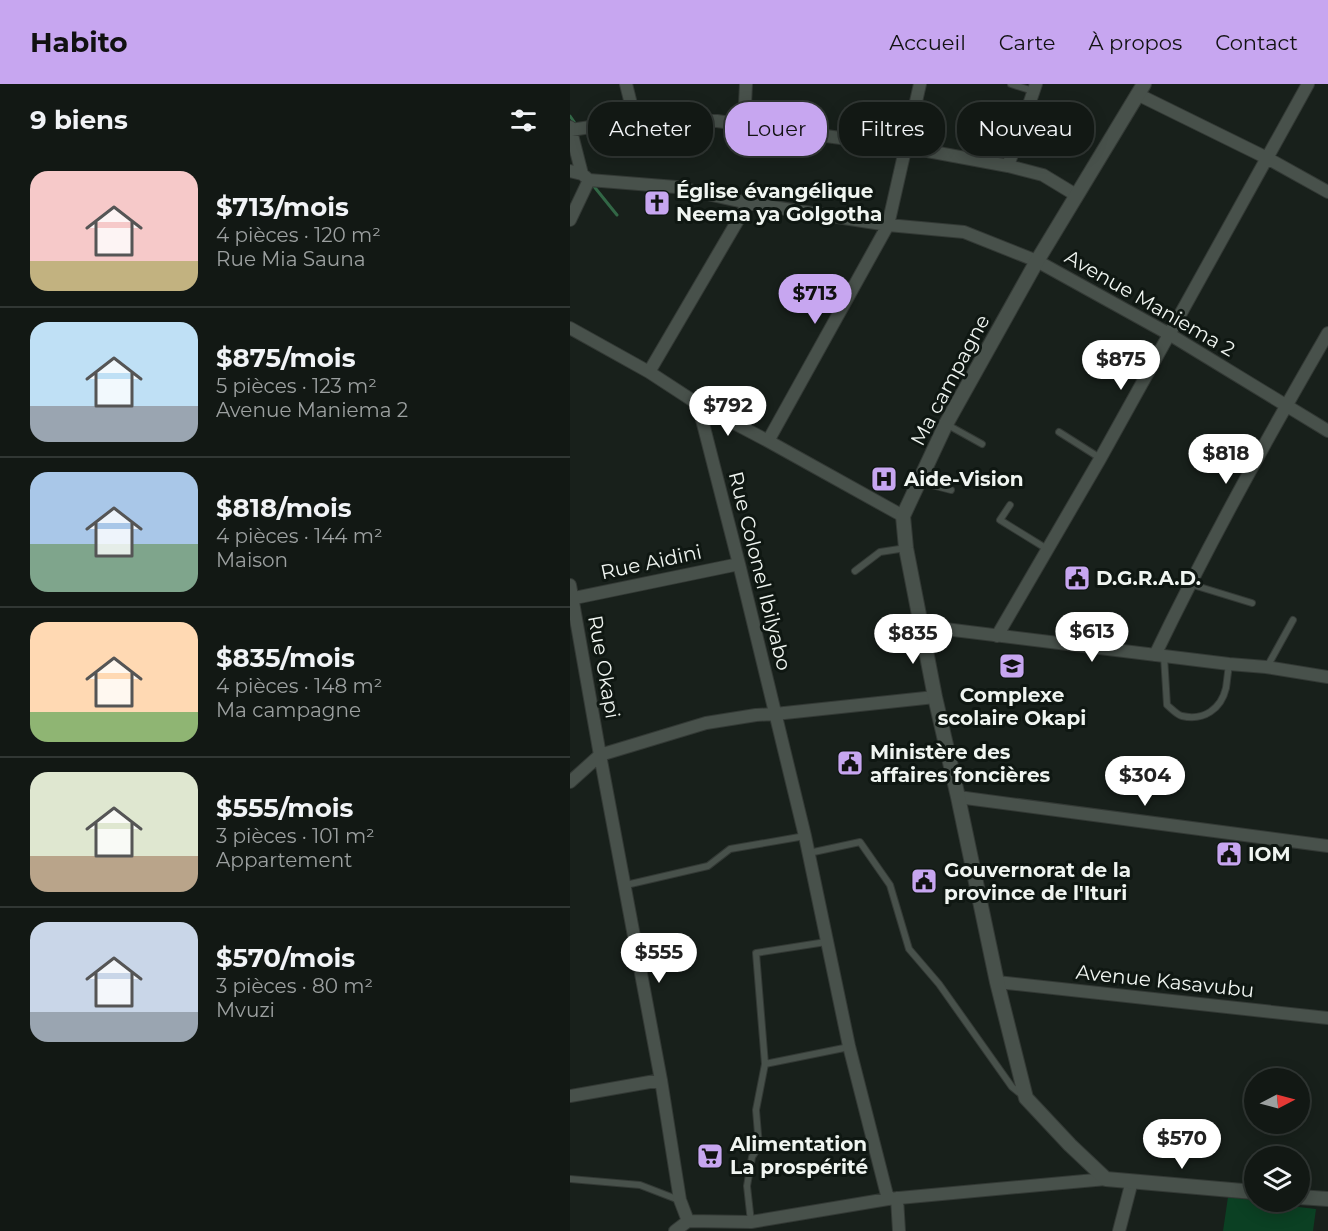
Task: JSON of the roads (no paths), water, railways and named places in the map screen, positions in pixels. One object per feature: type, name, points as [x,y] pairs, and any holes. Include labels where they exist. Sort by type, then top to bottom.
[{"type":"street","points":[[626,84],[630,102]]},
{"type":"street","points":[[745,102],[746,84]]},
{"type":"street","points":[[916,102],[920,84]]},
{"type":"street","points":[[997,636],[1100,459],[1308,84]]},
{"type":"street","points":[[1008,166],[1035,87]]},
{"type":"street","points":[[1142,89],[1328,192]]},
{"type":"street","name":"Avenue Maniema 2","points":[[1142,89],[1036,261],[1169,334],[1328,431]]},
{"type":"street","points":[[570,220],[580,175],[574,128]]},
{"type":"street","points":[[945,154],[1008,166],[1043,176],[1076,195]]},
{"type":"street","points":[[768,441],[888,225],[904,156]]},
{"type":"street","points":[[580,175],[676,187],[748,203],[888,225],[964,232],[1036,261]]},
{"type":"street","points":[[649,372],[748,203]]},
{"type":"street","name":"Ma campagne","points":[[903,516],[946,424],[1036,261]]},
{"type":"street","points":[[570,328],[649,372],[698,404],[903,516],[906,548],[935,697],[997,982],[1026,1098],[1106,1179]]},
{"type":"street","points":[[1160,656],[1189,584],[1286,405],[1328,333]]},
{"type":"street","name":"Rue Colonel Ibilyabo","points":[[698,404],[809,853],[849,1046],[892,1198],[899,1231]]},
{"type":"street","name":"Rue Aidini","points":[[571,598],[739,564]]},
{"type":"street","name":"Rue Okapi","points":[[570,585],[661,1080],[680,1200],[688,1221]]},
{"type":"street","points":[[921,626],[1266,667],[1328,677]]},
{"type":"street","points":[[570,782],[600,755],[706,723],[756,715],[935,697]]},
{"type":"street","points":[[958,797],[1328,846]]},
{"type":"street","name":"Avenue Kasavubu","points":[[997,982],[1328,1018]]},
{"type":"street","points":[[570,1096],[661,1080]]},
{"type":"street","points":[[675,1231],[688,1221],[751,1227],[892,1198],[1106,1179],[1244,1191]]},
{"type":"street","points":[[1119,1231],[1132,1181]]},
{"type":"street","points":[[1310,1198],[1328,1199]]},
{"type":"lane","points":[[1011,84],[1035,87]]},
{"type":"lane","points":[[946,424],[982,444]]},
{"type":"lane","points":[[1059,432],[1100,459]]},
{"type":"lane","points":[[920,482],[951,490]]},
{"type":"lane","points":[[1010,505],[1000,520],[1048,549]]},
{"type":"lane","points":[[855,571],[880,552],[906,548]]},
{"type":"lane","points":[[1189,584],[1252,603]]},
{"type":"lane","points":[[1266,667],[1293,620]]},
{"type":"lane","points":[[1160,656],[1167,705],[1180,716],[1202,717],[1213,711],[1226,690],[1229,664]]},
{"type":"lane","points":[[626,885],[708,866],[730,849],[805,836]]},
{"type":"lane","points":[[809,853],[860,842],[890,885],[909,949],[939,984],[1012,1087],[1026,1098]]},
{"type":"lane","points":[[751,1227],[747,1186],[752,1157],[759,1146],[756,1110],[765,1064],[756,953],[826,942]]},
{"type":"lane","points":[[765,1064],[849,1046]]},
{"type":"lane","points":[[570,1179],[640,1185],[680,1200]]},
{"type":"waterway","points":[[570,116],[577,126]]},
{"type":"waterway","points":[[592,184],[617,215]]},
{"type":"place","name":"Église évangélique Neema ya Golgotha","points":[[657,203]]},
{"type":"place","name":"Aide-Vision","points":[[884,479]]},
{"type":"place","name":"D.G.R.A.D.","points":[[1077,578]]},
{"type":"place","name":"Complexe scolaire Okapi","points":[[1012,666]]},
{"type":"place","name":"Ministère des affaires foncières","points":[[850,763]]},
{"type":"place","name":"IOM","points":[[1229,854]]},
{"type":"place","name":"Gouvernorat de la province de l'Ituri","points":[[924,881]]},
{"type":"place","name":"Alimentation La prospérité","points":[[710,1156]]}]
